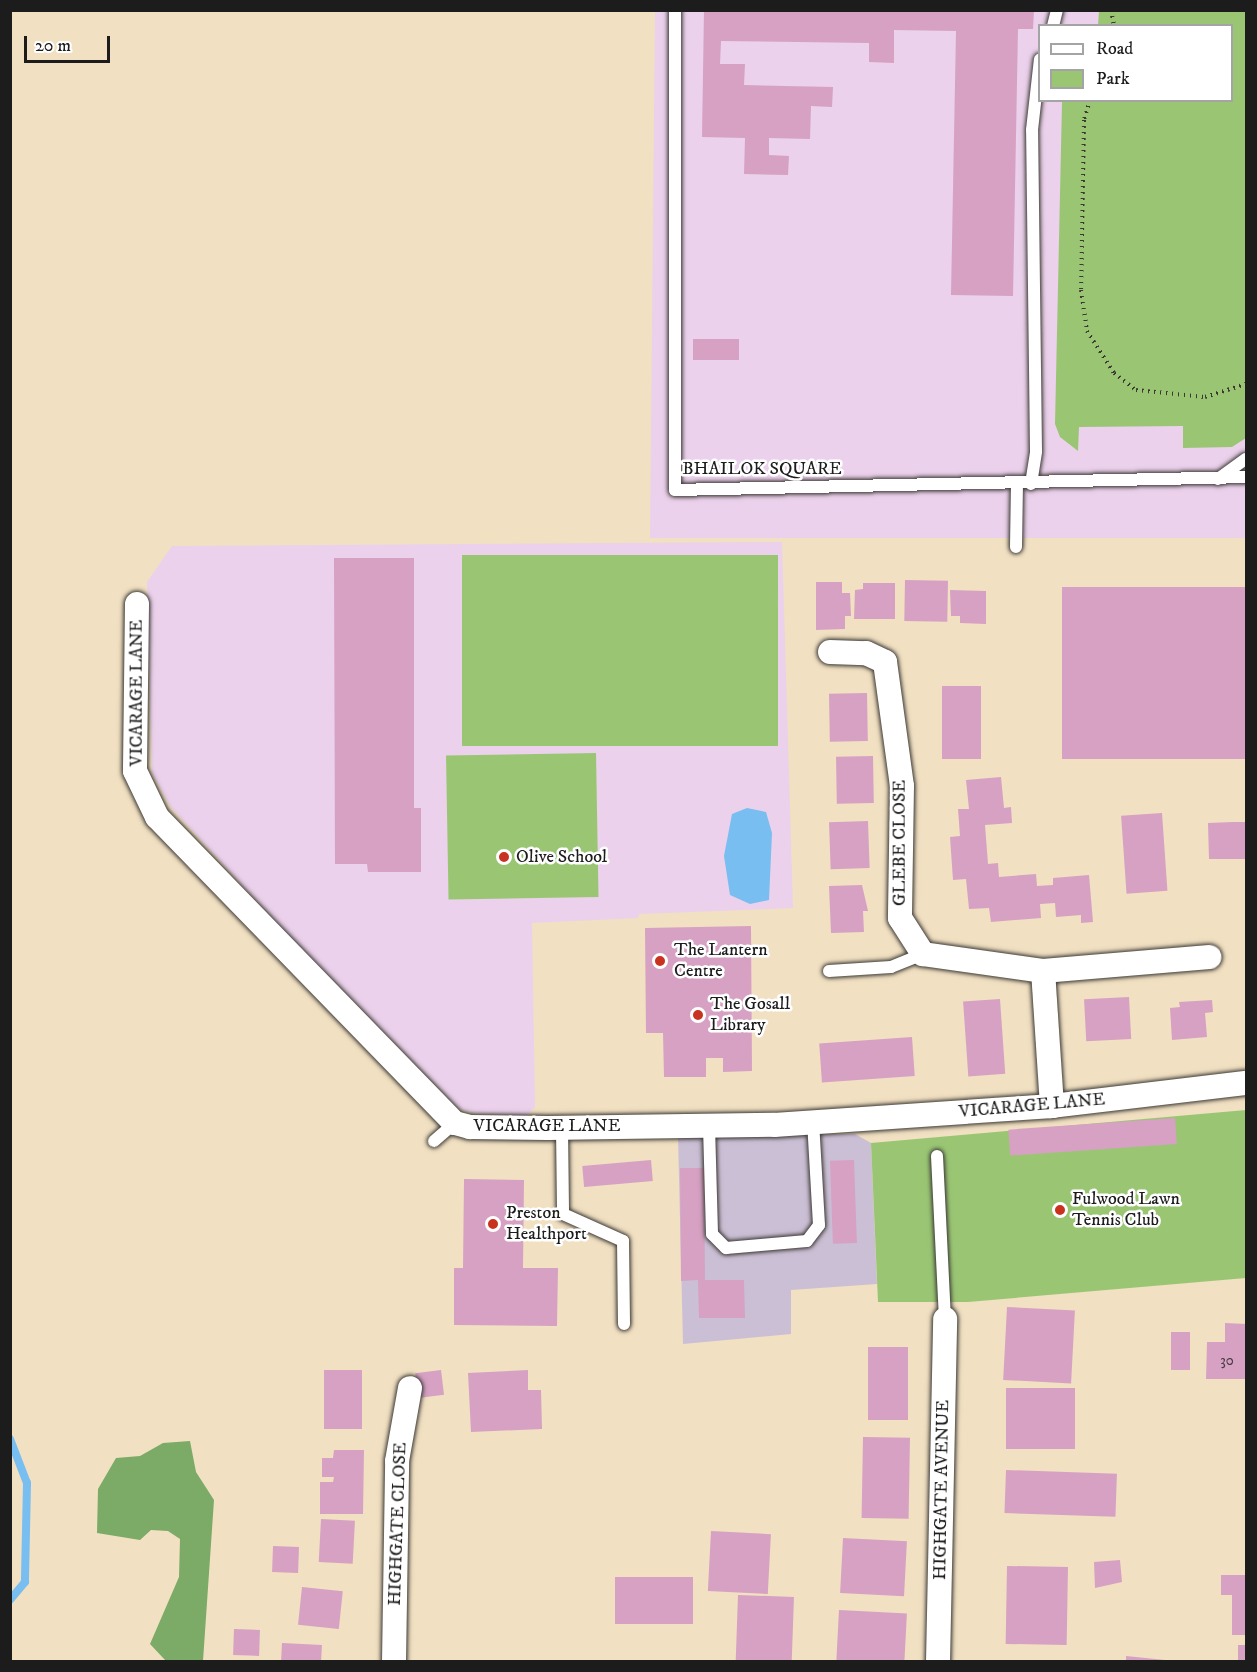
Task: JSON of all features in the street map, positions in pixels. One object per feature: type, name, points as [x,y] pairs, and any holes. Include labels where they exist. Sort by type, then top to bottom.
[{"type":"street","name":"VICARAGE LANE","points":[[137,604],[135,771],[157,817],[455,1123],[470,1127],[562,1128],[709,1126],[813,1121],[1052,1106],[1246,1083]]},
{"type":"street","name":"GLEBE CLOSE","points":[[830,651],[866,653],[885,662],[902,786],[900,918],[923,954]]},
{"type":"street","points":[[923,954],[1043,971],[1209,957]]},
{"type":"street","points":[[1043,971],[1052,1106]]},
{"type":"street","name":"HIGHGATE AVENUE","points":[[938,1662],[945,1319]]},
{"type":"street","name":"HIGHGATE CLOSE","points":[[394,1662],[397,1461],[410,1388]]},
{"type":"lane","name":"BHAILOK SQUARE","points":[[675,10],[675,490],[1217,480],[1246,477]]},
{"type":"lane","points":[[1031,484],[1036,451],[1032,130],[1038,77]]},
{"type":"lane","points":[[1217,480],[1246,459]]},
{"type":"lane","points":[[1016,547],[1017,484]]},
{"type":"lane","points":[[829,971],[891,967],[923,954]]},
{"type":"lane","points":[[709,1126],[712,1233],[726,1248],[807,1241],[819,1225],[813,1121]]},
{"type":"lane","points":[[434,1141],[455,1123]]},
{"type":"lane","points":[[562,1128],[563,1214],[623,1241],[624,1324]]},
{"type":"lane","points":[[937,1156],[945,1319]]},
{"type":"path","points":[[1089,102],[1084,120],[1082,256],[1087,332],[1114,373],[1136,390],[1205,397],[1246,384]]},
{"type":"shaded area","points":[[655,11],[1246,11],[1246,538],[650,538]]},
{"type":"shaded area","name":"Olive School","points":[[782,542],[793,908],[639,914],[638,918],[532,923],[535,1107],[526,1116],[471,1113],[458,1108],[269,915],[170,806],[152,773],[147,582],[172,546]]},
{"type":"shaded area","points":[[855,1134],[871,1143],[877,1284],[791,1290],[791,1334],[683,1344],[678,1136]]},
{"type":"green space","points":[[1099,11],[1246,11],[1246,438],[1232,447],[1183,448],[1183,426],[1079,427],[1078,451],[1060,437],[1055,424],[1062,102],[1233,102],[1233,24],[1098,24]]},
{"type":"green space","points":[[462,555],[778,555],[778,746],[462,746]]},
{"type":"green space","points":[[596,753],[599,897],[449,900],[446,756]]},
{"type":"green space","name":"Fulwood Lawn Tennis Club","points":[[1246,1110],[1246,1278],[968,1302],[878,1302],[871,1143]]},
{"type":"green space","points":[[190,1441],[196,1472],[214,1500],[203,1661],[166,1661],[150,1644],[179,1577],[180,1539],[168,1531],[151,1530],[140,1540],[97,1533],[98,1489],[116,1458],[140,1456],[163,1443]]},
{"type":"water","points":[[747,808],[766,812],[772,833],[769,900],[750,904],[730,895],[724,856],[732,814]]},
{"type":"building","points":[[704,10],[1034,10],[1033,29],[1018,29],[1013,296],[951,295],[956,31],[894,30],[894,63],[869,62],[869,43],[721,41],[720,64],[745,64],[744,85],[833,87],[832,107],[811,106],[810,139],[769,138],[769,155],[789,156],[788,175],[744,174],[745,138],[702,137]]},
{"type":"building","points":[[693,339],[739,339],[739,360],[693,360]]},
{"type":"building","points":[[334,558],[414,558],[414,808],[421,808],[421,872],[368,872],[367,864],[335,864]]},
{"type":"building","points":[[905,580],[948,581],[947,622],[904,621]]},
{"type":"building","points":[[816,582],[842,582],[842,593],[850,593],[851,616],[845,616],[845,629],[816,630]]},
{"type":"building","points":[[863,583],[895,583],[895,619],[854,619],[855,590],[863,589]]},
{"type":"building","points":[[1062,587],[1246,587],[1246,759],[1062,759]]},
{"type":"building","points":[[950,590],[986,591],[986,624],[960,623],[960,616],[951,616]]},
{"type":"building","points":[[942,686],[981,686],[981,759],[942,759]]},
{"type":"building","points":[[867,693],[868,741],[830,742],[829,694]]},
{"type":"building","points":[[873,756],[874,803],[837,804],[836,757]]},
{"type":"building","points":[[1001,777],[1004,808],[1011,807],[1012,823],[985,825],[988,864],[998,863],[999,877],[1036,874],[1037,886],[1053,885],[1053,878],[1089,875],[1093,922],[1081,923],[1081,915],[1056,917],[1055,903],[1040,904],[1041,918],[991,922],[989,908],[969,909],[966,879],[953,880],[950,837],[960,836],[958,809],[969,809],[966,780]]},
{"type":"building","points":[[1162,813],[1167,891],[1127,894],[1121,816]]},
{"type":"building","points":[[868,821],[870,868],[831,869],[829,822]]},
{"type":"building","points":[[1246,822],[1246,859],[1209,859],[1208,823]]},
{"type":"building","points":[[862,885],[868,911],[863,911],[864,932],[831,933],[829,886]]},
{"type":"building","points":[[751,926],[752,1071],[723,1072],[723,1058],[706,1058],[706,1077],[664,1077],[663,1033],[646,1033],[645,928]]},
{"type":"building","points":[[1129,997],[1131,1039],[1086,1041],[1084,999]]},
{"type":"building","points":[[1000,999],[1005,1074],[968,1076],[963,1002]]},
{"type":"building","points":[[1212,1000],[1213,1012],[1205,1013],[1207,1037],[1172,1040],[1170,1008],[1180,1007],[1179,1002]]},
{"type":"building","points":[[912,1037],[915,1076],[822,1082],[819,1043]]},
{"type":"building","points":[[1175,1118],[1177,1144],[1010,1156],[1008,1130]]},
{"type":"building","points":[[651,1160],[653,1181],[584,1187],[582,1166]]},
{"type":"building","points":[[854,1160],[857,1243],[833,1244],[830,1161]]},
{"type":"building","points":[[680,1168],[704,1168],[705,1280],[744,1280],[745,1318],[699,1318],[698,1280],[681,1281]]},
{"type":"building","name":"Preston Healthport","points":[[464,1179],[524,1180],[523,1268],[558,1268],[557,1326],[454,1325],[454,1268],[463,1268]]},
{"type":"building","points":[[1007,1307],[1075,1311],[1071,1383],[1003,1380]]},
{"type":"building","points":[[1225,1323],[1246,1324],[1246,1379],[1206,1379],[1207,1342],[1225,1342]]},
{"type":"building","points":[[1171,1332],[1190,1332],[1190,1370],[1171,1370]]},
{"type":"building","points":[[868,1347],[908,1347],[908,1420],[868,1420]]},
{"type":"building","points":[[324,1370],[362,1370],[362,1429],[324,1429]]},
{"type":"building","points":[[441,1370],[444,1395],[418,1398],[415,1373]]},
{"type":"building","points":[[528,1370],[528,1390],[541,1390],[542,1429],[471,1432],[468,1373]]},
{"type":"building","points":[[1006,1388],[1075,1388],[1075,1449],[1006,1449]]},
{"type":"building","points":[[863,1437],[910,1438],[909,1519],[862,1518]]},
{"type":"building","points":[[334,1450],[364,1450],[363,1514],[320,1514],[320,1482],[333,1482],[334,1477],[322,1477],[322,1458],[333,1458]]},
{"type":"building","points":[[1006,1470],[1117,1474],[1115,1517],[1004,1513]]},
{"type":"building","points":[[321,1519],[355,1521],[353,1564],[319,1562]]},
{"type":"building","points":[[711,1531],[771,1534],[768,1594],[708,1591]]},
{"type":"building","points":[[843,1538],[907,1541],[904,1596],[840,1593]]},
{"type":"building","points":[[273,1546],[299,1547],[298,1573],[272,1572]]},
{"type":"building","points":[[1120,1560],[1122,1582],[1095,1588],[1094,1562]]},
{"type":"building","points":[[1007,1566],[1068,1567],[1067,1645],[1006,1644]]},
{"type":"building","points":[[1221,1575],[1246,1575],[1246,1635],[1232,1635],[1232,1595],[1221,1595]]},
{"type":"building","points":[[615,1577],[693,1577],[693,1624],[615,1624]]},
{"type":"building","points":[[302,1587],[343,1591],[339,1629],[298,1625]]},
{"type":"building","points":[[738,1595],[794,1597],[792,1662],[736,1662]]},
{"type":"building","points":[[839,1610],[907,1614],[904,1662],[836,1662]]},
{"type":"building","points":[[234,1629],[260,1630],[259,1656],[233,1655]]},
{"type":"building","points":[[282,1643],[322,1645],[321,1662],[281,1662]]},
{"type":"building","points":[[1238,1645],[1246,1645],[1246,1661],[1238,1661]]},
{"type":"building","points":[[1126,1656],[1165,1660],[1164,1662],[1126,1662]]},
{"type":"waterway","points":[[10,1439],[27,1483],[25,1582],[10,1600]]},
{"type":"place","name":"Olive School","points":[[504,857]]},
{"type":"place","name":"The Lantern Centre","points":[[660,961]]},
{"type":"place","name":"The Gosall Library","points":[[698,1015]]},
{"type":"place","name":"Fulwood Lawn Tennis Club","points":[[1060,1210]]},
{"type":"place","name":"Preston Healthport","points":[[493,1224]]}]
